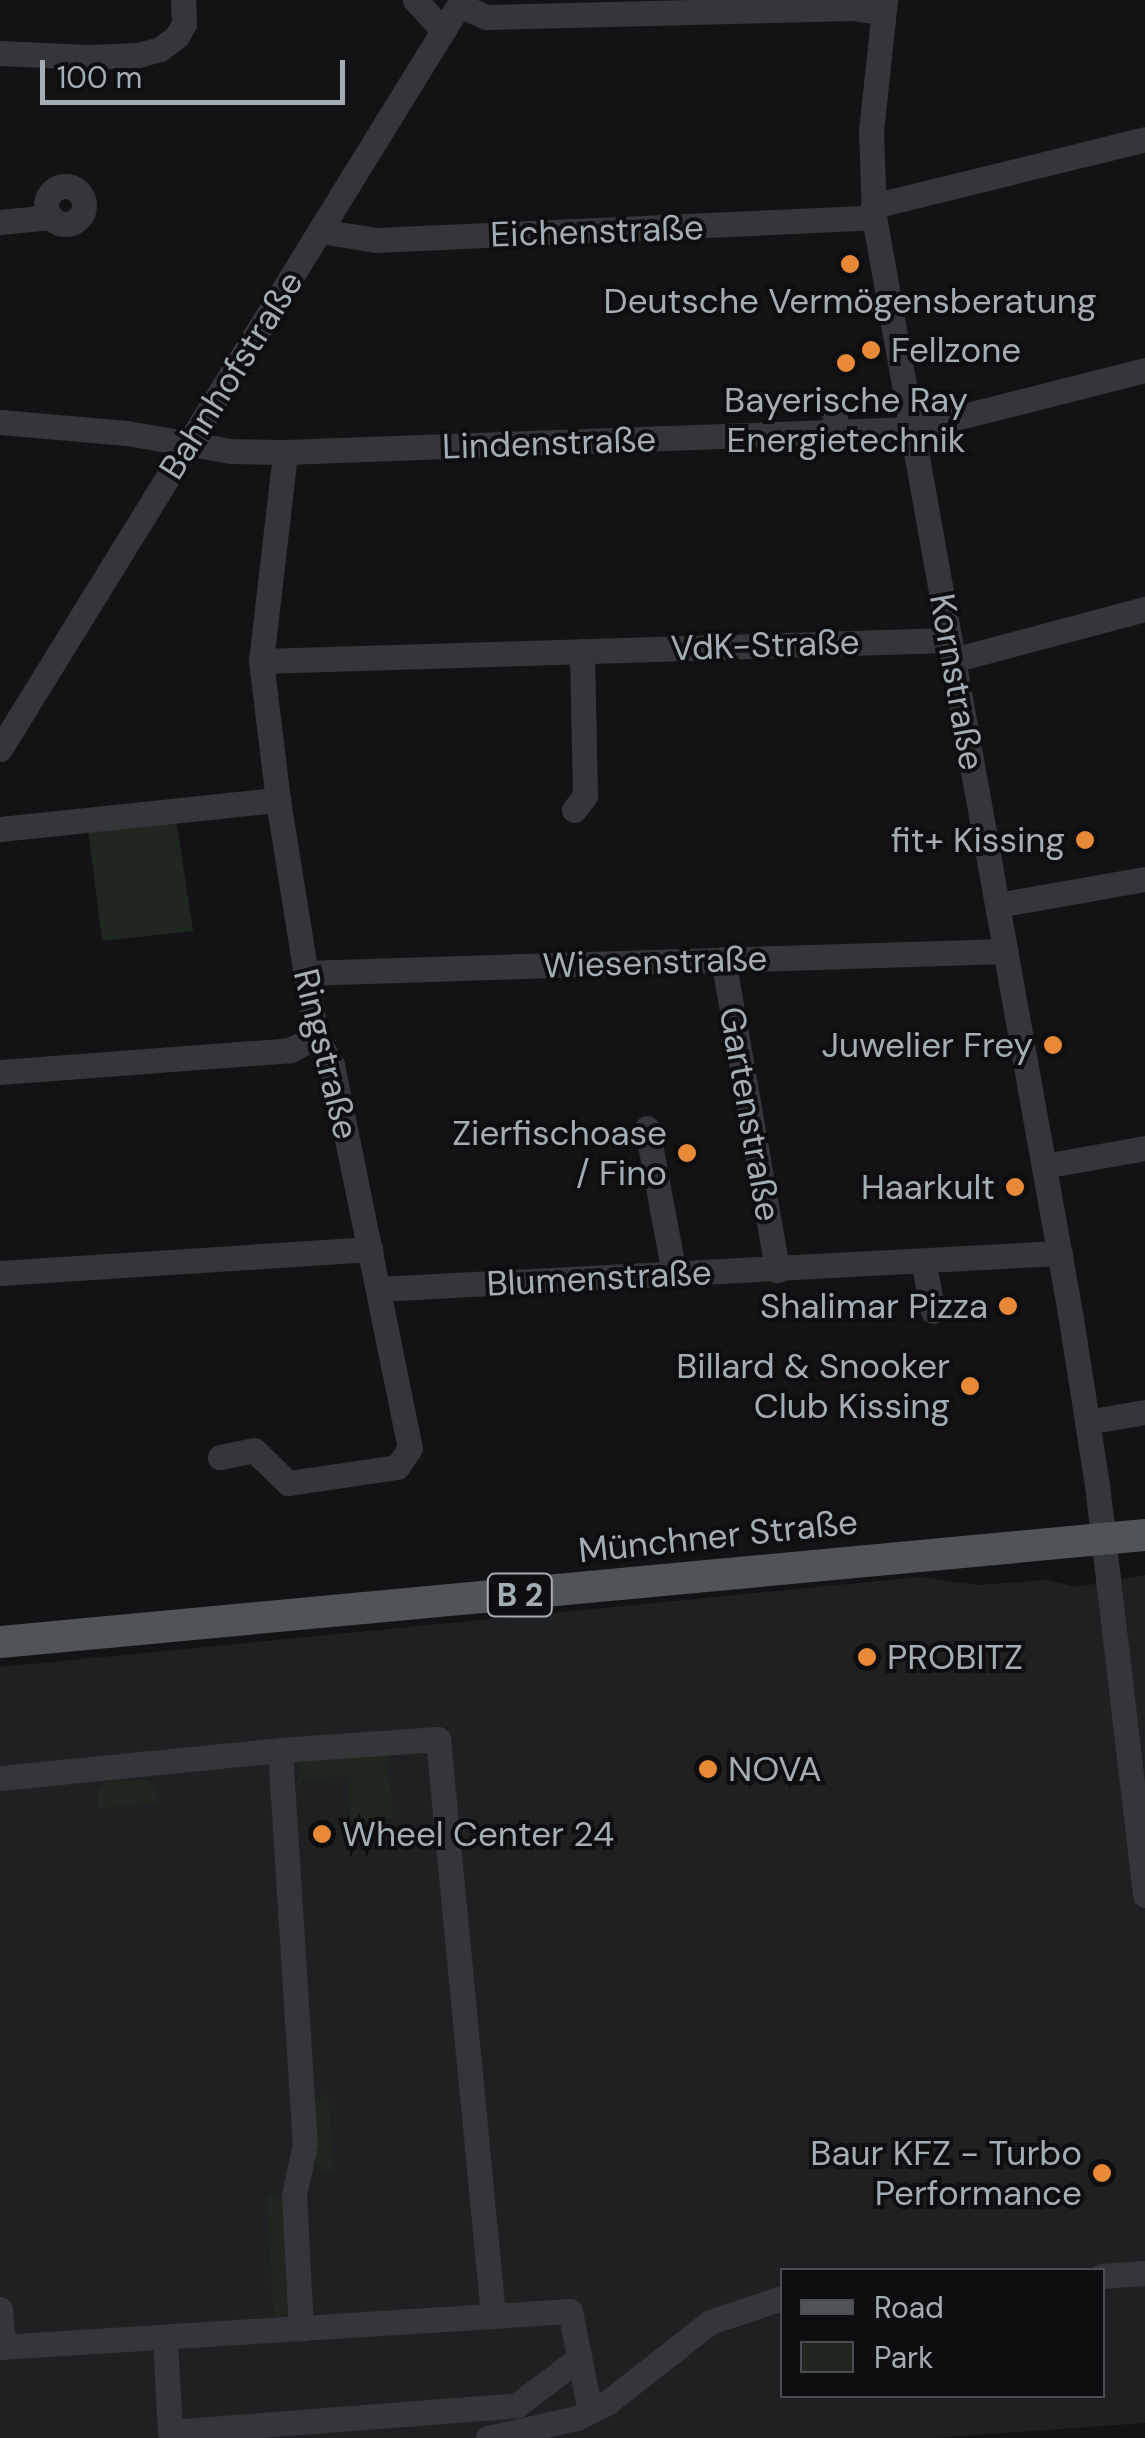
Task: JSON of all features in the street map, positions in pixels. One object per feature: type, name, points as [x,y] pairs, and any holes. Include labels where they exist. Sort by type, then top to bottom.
[{"type":"main road","name":"Münchner Straße","points":[[0,1642],[1145,1535]]},
{"type":"street","points":[[0,54],[88,57],[138,55],[160,49],[177,36],[184,24],[183,0]]},
{"type":"street","points":[[414,0],[443,30]]},
{"type":"street","points":[[460,3],[486,17],[883,6]]},
{"type":"street","name":"Bahnhofstraße","points":[[0,749],[460,3]]},
{"type":"street","name":"Kornstraße","points":[[883,6],[870,130],[874,212],[1060,1253],[1087,1422],[1142,1844],[1145,1896]]},
{"type":"street","name":"Eichenstraße","points":[[320,231],[376,240],[874,212],[1145,139]]},
{"type":"street","points":[[0,222],[51,217]]},
{"type":"street","name":"Lindenstraße","points":[[0,422],[127,433],[186,446],[286,452],[912,429],[1145,370]]},
{"type":"street","points":[[834,405],[837,432]]},
{"type":"street","points":[[0,828],[278,800],[260,661],[286,452]]},
{"type":"street","name":"VdK-Straße","points":[[260,661],[582,651],[951,650],[1145,609]]},
{"type":"street","points":[[574,810],[585,796],[582,651]]},
{"type":"street","name":"Ringstraße","points":[[220,1457],[254,1450],[288,1482],[381,1472],[406,1460],[408,1432],[332,1066],[316,1037],[278,800]]},
{"type":"street","points":[[997,904],[1145,879]]},
{"type":"street","name":"Wiesenstraße","points":[[304,973],[1006,951]]},
{"type":"street","name":"Gartenstraße","points":[[723,959],[776,1270]]},
{"type":"street","points":[[0,1072],[290,1050],[316,1037]]},
{"type":"street","points":[[648,1128],[674,1273]]},
{"type":"street","points":[[1044,1166],[1145,1148]]},
{"type":"street","points":[[0,1273],[370,1249]]},
{"type":"street","name":"Blumenstraße","points":[[379,1289],[1060,1253]]},
{"type":"street","points":[[923,1262],[933,1311]]},
{"type":"street","points":[[1087,1422],[1145,1412]]},
{"type":"street","points":[[0,1778],[280,1750],[438,1739],[493,2316]]},
{"type":"street","points":[[280,1750],[305,2144],[294,2195],[301,2329]]},
{"type":"street","points":[[1105,2276],[1145,2272]]},
{"type":"street","points":[[488,2438],[522,2433],[590,2411],[710,2322],[780,2299]]},
{"type":"street","points":[[0,2309],[1,2347],[570,2311],[590,2411]]},
{"type":"street","points":[[165,2339],[170,2432],[517,2406],[578,2358]]},
{"type":"shaded area","points":[[1145,1575],[1145,2423],[936,2438],[0,2438],[0,1667],[919,1577],[977,1585],[1045,1580],[1077,1587]]},
{"type":"green space","points":[[175,812],[193,931],[102,941],[87,821]]},
{"type":"green space","points":[[386,1753],[394,1818],[350,1821],[347,1776],[302,1779],[297,1787],[302,1761]]},
{"type":"green space","points":[[148,1780],[156,1787],[158,1803],[98,1808],[98,1792],[105,1783]]},
{"type":"green space","points":[[328,2095],[334,2173],[320,2169],[315,2159],[312,2111],[316,2101]]},
{"type":"green space","points":[[266,2195],[278,2195],[285,2203],[288,2313],[274,2317]]},
{"type":"place","name":"Deutsche Vermögensberatung","points":[[850,264]]},
{"type":"place","name":"Fellzone","points":[[871,350]]},
{"type":"place","name":"Bayerische Ray Energietechnik","points":[[846,363]]},
{"type":"place","name":"fit+ Kissing","points":[[1085,840]]},
{"type":"place","name":"Juwelier Frey","points":[[1053,1045]]},
{"type":"place","name":"Zierfischoase / Fino","points":[[687,1153]]},
{"type":"place","name":"Haarkult","points":[[1015,1187]]},
{"type":"place","name":"Shalimar Pizza","points":[[1008,1306]]},
{"type":"place","name":"Billard & Snooker Club Kissing","points":[[970,1386]]},
{"type":"place","name":"PROBITZ","points":[[867,1657]]},
{"type":"place","name":"NOVA","points":[[708,1769]]},
{"type":"place","name":"Wheel Center 24","points":[[322,1834]]},
{"type":"place","name":"Baur KFZ - Turbo Performance","points":[[1102,2173]]}]
